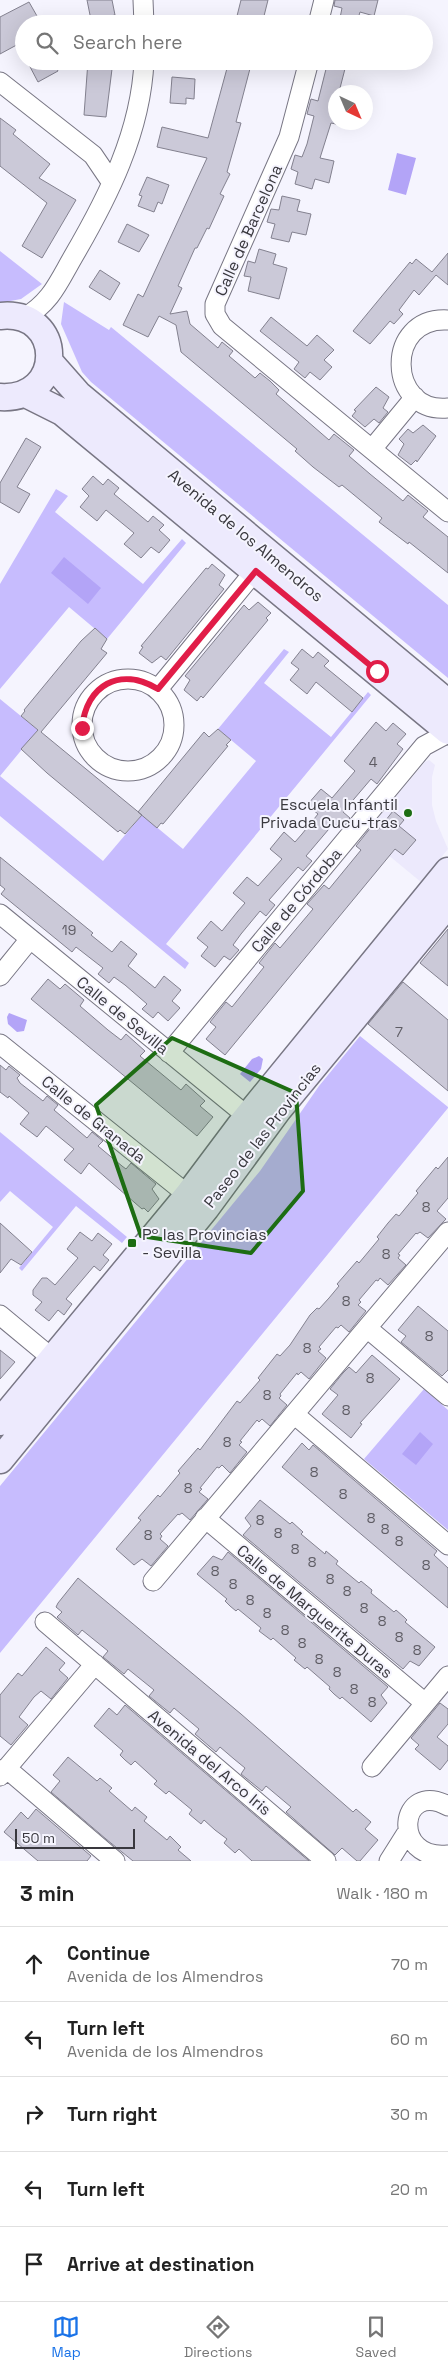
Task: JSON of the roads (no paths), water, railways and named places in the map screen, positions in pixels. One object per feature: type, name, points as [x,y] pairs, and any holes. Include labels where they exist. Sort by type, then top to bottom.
[{"type":"street","points":[[143,0],[144,15]]},
{"type":"street","points":[[320,15],[324,0]]},
{"type":"street","points":[[12,317],[36,311],[49,298],[101,210],[129,140],[139,98],[143,70]]},
{"type":"street","name":"Calle de Barcelona","points":[[307,70],[289,137],[215,304],[215,314],[222,326],[448,512]]},
{"type":"street","points":[[0,82],[93,155],[112,183]]},
{"type":"street","points":[[0,397],[11,398],[26,394],[38,385],[46,374],[49,361],[47,340],[34,324],[12,317]]},
{"type":"street","points":[[448,320],[426,323],[414,332],[405,343],[400,357],[401,372],[406,386],[415,398],[427,405],[448,408]]},
{"type":"street","name":"Avenida de los Almendros","points":[[49,361],[79,395],[448,703]]},
{"type":"street","name":"Avenida de los Almendros","points":[[26,394],[62,412],[448,732]]},
{"type":"street","points":[[372,449],[415,398]]},
{"type":"street","name":"Avenida de los Almendros","points":[[158,689],[256,571]]},
{"type":"street","points":[[130,678],[145,681],[158,689],[167,699],[175,726],[171,741],[163,755],[152,765],[137,770],[121,770],[107,766],[94,756],[86,744],[82,728],[83,713],[90,699],[100,688],[114,681],[130,678]]},
{"type":"street","name":"Calle de Córdoba","points":[[169,1053],[424,746],[448,732]]},
{"type":"street","name":"Paseo de las Provincias","points":[[0,1422],[188,1195],[248,1116],[448,871]]},
{"type":"street","name":"Paseo de las Provincias","points":[[0,1460],[206,1208],[278,1110],[448,904]]},
{"type":"street","name":"Calle de Sevilla","points":[[0,914],[248,1116]]},
{"type":"street","points":[[0,976],[30,939]]},
{"type":"street","name":"Calle de Granada","points":[[0,1044],[188,1195]]},
{"type":"street","points":[[153,1581],[448,1232]]},
{"type":"street","points":[[0,1316],[53,1359]]},
{"type":"street","points":[[367,1328],[448,1396]]},
{"type":"street","points":[[294,1414],[448,1545]]},
{"type":"street","name":"Calle de Marguerite Duras","points":[[206,1518],[425,1703]]},
{"type":"street","name":"Avenida del Arco Iris","points":[[45,1622],[326,1861]]},
{"type":"street","points":[[95,1664],[3,1772],[115,1861]]},
{"type":"street","points":[[372,1767],[448,1676]]},
{"type":"street","points":[[436,1858],[415,1850],[409,1843],[406,1834],[407,1824],[417,1808],[434,1802],[448,1806]]},
{"type":"street","points":[[389,1861],[406,1834]]},
{"type":"place","name":"Escuela Infantil Privada Cucu-tras","points":[[408,813]]},
{"type":"place","name":"Pº las Provincias - Sevilla","points":[[132,1243]]}]
